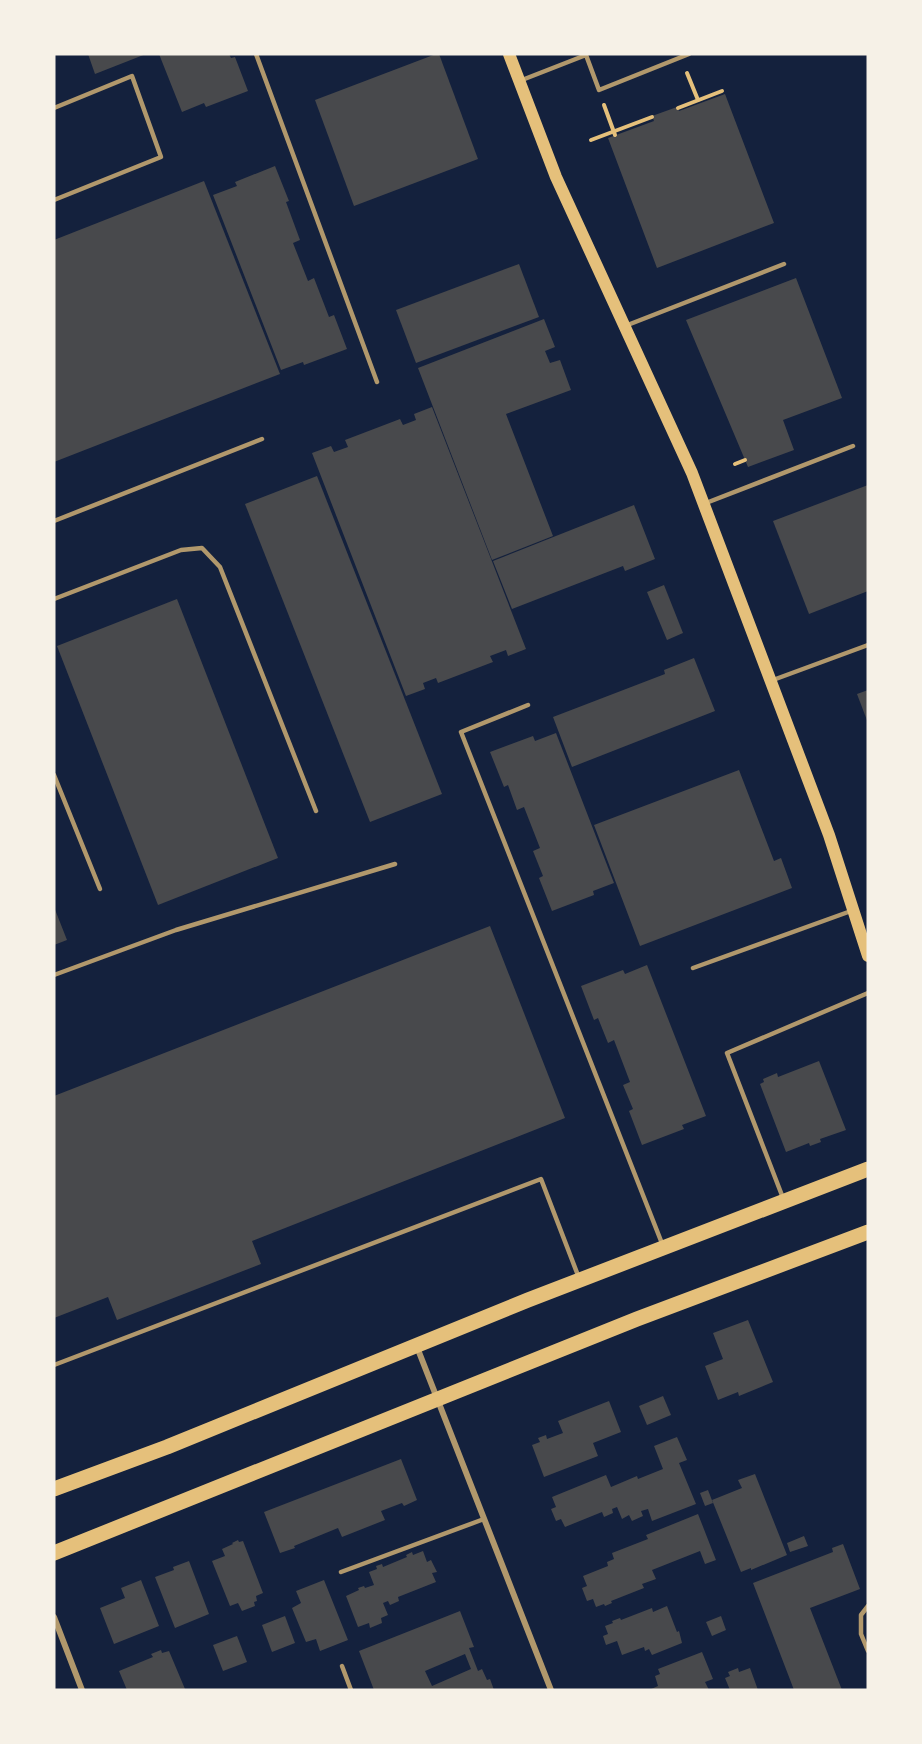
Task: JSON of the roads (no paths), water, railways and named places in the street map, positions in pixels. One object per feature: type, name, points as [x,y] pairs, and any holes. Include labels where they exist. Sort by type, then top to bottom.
[{"type":"main road","points":[[509,54],[556,177],[692,473],[829,835],[868,956]]},
{"type":"main road","points":[[54,1489],[580,1280],[868,1169]]},
{"type":"main road","points":[[54,1553],[637,1319],[868,1232]]},
{"type":"street","points":[[417,1346],[551,1690]]},
{"type":"street","points":[[54,1617],[82,1690]]},
{"type":"lane","points":[[256,54],[377,382]]},
{"type":"lane","points":[[519,81],[586,54],[599,90],[689,54]]},
{"type":"lane","points":[[54,108],[132,76],[161,157],[54,200]]},
{"type":"lane","points":[[625,326],[784,264]]},
{"type":"lane","points":[[54,521],[262,439]]},
{"type":"lane","points":[[703,504],[853,446]]},
{"type":"lane","points":[[54,599],[181,550],[202,548],[220,567],[316,811]]},
{"type":"lane","points":[[771,681],[868,645]]},
{"type":"lane","points":[[528,705],[461,732],[664,1248]]},
{"type":"lane","points":[[54,775],[100,890]]},
{"type":"lane","points":[[54,975],[177,930],[395,864]]},
{"type":"lane","points":[[693,968],[853,910]]},
{"type":"lane","points":[[784,1202],[727,1053],[868,993]]},
{"type":"lane","points":[[54,1365],[541,1179],[580,1280]]},
{"type":"lane","points":[[341,1572],[484,1519]]},
{"type":"lane","points":[[868,1606],[861,1615],[861,1634],[868,1651]]},
{"type":"lane","points":[[342,1666],[351,1690]]}]
